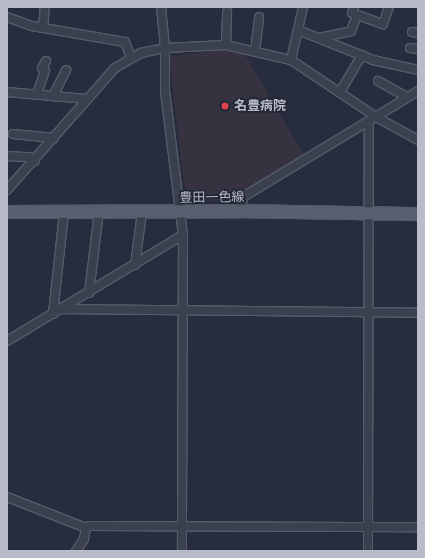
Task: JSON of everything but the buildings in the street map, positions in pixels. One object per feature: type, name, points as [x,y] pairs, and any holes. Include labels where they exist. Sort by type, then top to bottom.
[{"type":"main road","name":"豊田一色線","points":[[7,212],[241,211],[370,215],[418,214]]},
{"type":"street","points":[[44,28],[45,7]]},
{"type":"street","points":[[161,7],[165,48],[165,91],[182,212],[183,235],[182,551]]},
{"type":"street","points":[[290,60],[303,7]]},
{"type":"street","points":[[318,38],[352,31],[355,11],[383,24],[389,7]]},
{"type":"street","points":[[226,45],[228,12]]},
{"type":"street","points":[[7,17],[44,28],[125,42],[131,58]]},
{"type":"street","points":[[255,51],[259,17]]},
{"type":"street","points":[[298,30],[362,55],[418,70]]},
{"type":"street","points":[[7,190],[35,161],[115,68],[141,53],[165,48],[226,45],[290,60],[340,92],[373,119],[418,140]]},
{"type":"street","points":[[340,92],[362,55]]},
{"type":"street","points":[[36,94],[45,71],[42,68],[46,61]]},
{"type":"street","points":[[53,96],[66,70]]},
{"type":"street","points":[[378,81],[407,97]]},
{"type":"street","points":[[241,211],[243,197],[418,91]]},
{"type":"street","points":[[7,92],[87,99]]},
{"type":"street","points":[[368,551],[370,215],[373,119]]},
{"type":"street","points":[[13,134],[54,138]]},
{"type":"street","points":[[7,156],[29,157],[35,161]]},
{"type":"street","points":[[52,314],[64,212]]},
{"type":"street","points":[[89,293],[99,212]]},
{"type":"street","points":[[135,264],[142,212]]},
{"type":"street","points":[[7,341],[183,235]]},
{"type":"street","points":[[62,309],[183,312],[418,313]]},
{"type":"street","points":[[7,497],[86,528],[90,526],[418,527]]},
{"type":"street","points":[[76,551],[84,539],[86,528]]},
{"type":"shaded area","name":"名豊病院","points":[[228,49],[244,53],[304,155],[233,201],[186,200],[169,57]]},
{"type":"place","name":"名豊病院","points":[[225,106]]}]
